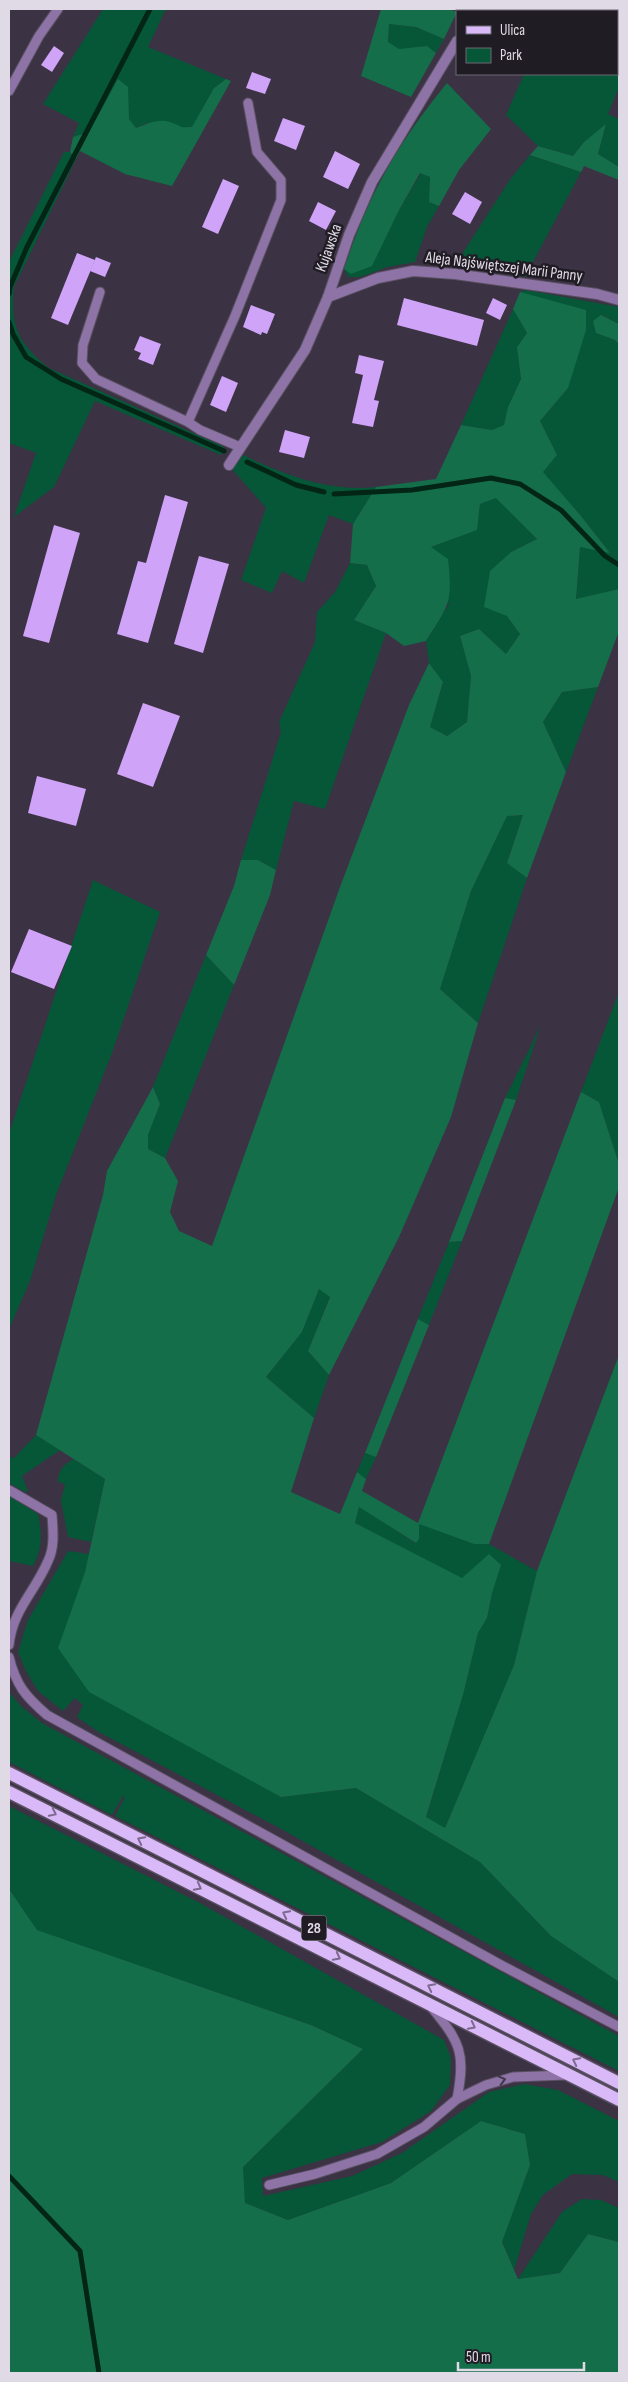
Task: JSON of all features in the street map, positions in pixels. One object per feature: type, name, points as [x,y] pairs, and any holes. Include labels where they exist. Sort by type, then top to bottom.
[{"type":"main road","name":"28","points":[[9,1773],[619,2083]]},
{"type":"main road","name":"28","points":[[9,1792],[619,2100]]},
{"type":"street","name":"Kujawska","points":[[228,465],[305,350],[328,297],[349,235],[372,182],[456,43]]},
{"type":"street","name":"Aleja Najświętszej Marii Panny","points":[[328,297],[378,278],[413,271],[492,279],[597,294],[619,300]]},
{"type":"lane","points":[[9,91],[39,36],[58,9]]},
{"type":"lane","points":[[188,422],[235,316],[281,200],[281,180],[257,152],[248,104]]},
{"type":"lane","points":[[100,292],[83,345],[82,363],[96,379],[188,422],[200,430],[240,447]]},
{"type":"lane","points":[[9,1490],[52,1515],[53,1539],[49,1560],[18,1611],[10,1631],[9,1645]]},
{"type":"lane","points":[[9,1657],[14,1676],[26,1697],[47,1715],[500,1965],[619,2027]]},
{"type":"lane","points":[[429,2004],[458,2042],[462,2068],[457,2098]]},
{"type":"lane","points":[[269,2185],[315,2174],[382,2151],[418,2131],[457,2098],[481,2087],[513,2077],[570,2075]]},
{"type":"green space","points":[[103,9],[166,9],[148,47],[226,79],[214,88],[193,127],[180,128],[147,123],[135,128],[129,119],[73,137],[79,123],[43,104]]},
{"type":"green space","points":[[381,9],[449,9],[456,12],[444,39],[416,27],[389,24],[388,42],[399,49],[427,46],[436,53],[411,97],[361,76]]},
{"type":"green space","points":[[619,9],[619,87],[608,114],[619,119],[619,167],[598,154],[606,125],[584,142],[573,156],[538,146],[506,115],[524,75],[618,75],[618,10],[552,10]]},
{"type":"green space","points":[[389,24],[416,27],[444,39],[436,53],[427,46],[399,50],[388,42]]},
{"type":"green space","points":[[118,79],[128,87],[129,119],[136,128],[157,121],[166,121],[182,127],[192,127],[214,88],[226,79],[231,81],[172,186],[125,174],[80,151],[76,159],[70,152],[73,137],[89,132]]},
{"type":"green space","points":[[447,83],[491,129],[459,170],[439,206],[429,202],[430,177],[420,173],[398,212],[372,266],[351,274],[344,269],[374,193],[413,127]]},
{"type":"green space","points":[[606,124],[598,154],[619,167],[619,180],[584,166],[581,172],[530,155],[538,146],[573,156],[584,142]]},
{"type":"green space","points":[[64,152],[70,152],[76,159],[14,287],[13,313],[18,333],[30,350],[49,368],[224,447],[221,455],[95,401],[54,487],[14,517],[36,453],[9,443],[9,262]]},
{"type":"green space","points":[[530,155],[581,172],[525,277],[455,265],[511,178]]},
{"type":"green space","points":[[421,173],[430,177],[429,202],[439,206],[427,227],[415,262],[387,267],[361,277],[348,277],[344,269],[352,274],[398,212]]},
{"type":"green space","points":[[526,290],[619,307],[619,324],[602,315],[596,333],[615,340],[619,344],[619,589],[576,600],[580,546],[609,552],[581,516],[542,472],[557,455],[540,421],[568,388],[520,292]]},
{"type":"green space","points":[[520,292],[586,310],[586,330],[568,388],[540,421],[557,455],[543,472],[610,553],[580,547],[576,599],[619,589],[619,631],[598,687],[562,692],[543,722],[566,772],[527,878],[507,863],[523,815],[507,816],[471,891],[440,989],[478,1023],[451,1117],[399,1237],[329,1375],[308,1351],[330,1297],[319,1289],[302,1332],[266,1377],[314,1418],[291,1492],[340,1514],[357,1472],[366,1479],[362,1491],[418,1523],[581,1092],[599,1102],[619,1164],[619,1187],[489,1544],[474,1544],[419,1524],[419,1539],[416,1543],[359,1507],[355,1523],[462,1578],[489,1554],[501,1565],[492,1593],[487,1618],[478,1633],[463,1695],[426,1817],[445,1828],[514,1665],[537,1571],[619,1355],[619,1982],[551,1936],[480,1862],[356,1788],[281,1797],[89,1692],[58,1648],[85,1572],[105,1479],[36,1435],[103,1195],[107,1171],[153,1087],[160,1104],[148,1135],[148,1149],[165,1158],[178,1181],[170,1212],[179,1231],[212,1246],[340,887],[409,705],[429,663],[443,682],[430,727],[447,736],[467,722],[471,676],[460,636],[479,629],[506,654],[520,634],[507,616],[484,607],[490,571],[511,552],[537,539],[496,498],[480,504],[477,530],[431,547],[448,559],[450,585],[448,603],[426,641],[404,646],[386,633],[354,620],[376,586],[367,565],[350,563],[353,524],[376,487],[436,479],[461,425],[492,430],[504,425],[508,407],[521,379],[517,347],[527,333],[513,309]]},
{"type":"green space","points":[[513,309],[527,333],[517,347],[521,379],[508,407],[504,425],[492,430],[461,425]]},
{"type":"green space","points":[[601,315],[619,324],[619,344],[615,340],[596,333],[593,321]]},
{"type":"green space","points":[[243,455],[275,469],[308,480],[342,487],[376,487],[353,524],[329,515],[304,583],[282,571],[272,593],[241,580],[266,508],[232,469]]},
{"type":"green space","points":[[496,497],[537,539],[511,552],[507,616],[520,634],[506,654],[479,629],[460,636],[471,676],[467,722],[447,736],[430,727],[443,683],[429,663],[426,641],[449,604],[431,547],[476,530],[480,504]]},
{"type":"green space","points":[[350,563],[367,565],[376,586],[354,620],[386,633],[325,809],[294,801],[276,870],[258,860],[241,860],[281,732],[279,722],[315,642],[317,612],[335,592]]},
{"type":"green space","points":[[598,687],[566,772],[543,722],[562,692]]},
{"type":"green space","points":[[523,815],[507,862],[527,878],[478,1023],[440,989],[471,891],[507,816]]},
{"type":"green space","points":[[241,860],[258,860],[276,870],[270,895],[234,985],[206,955],[234,886]]},
{"type":"green space","points":[[93,880],[160,912],[112,1053],[56,1195],[30,1281],[9,1329],[9,1134]]},
{"type":"green space","points":[[206,955],[234,985],[165,1158],[148,1149],[148,1135],[160,1104],[153,1087]]},
{"type":"green space","points":[[619,992],[619,1164],[599,1102],[581,1092]]},
{"type":"green space","points":[[541,1025],[516,1100],[505,1098]]},
{"type":"green space","points":[[505,1098],[516,1100],[462,1241],[449,1242]]},
{"type":"green space","points":[[462,1241],[429,1325],[418,1319],[449,1242]]},
{"type":"green space","points":[[319,1289],[330,1296],[308,1351],[329,1375],[314,1418],[266,1377],[302,1332]]},
{"type":"green space","points":[[418,1319],[429,1325],[376,1457],[365,1453]]},
{"type":"green space","points":[[36,1435],[60,1450],[22,1476],[28,1491],[25,1492],[9,1483],[9,1457],[14,1458]]},
{"type":"green space","points":[[365,1453],[376,1457],[366,1479],[357,1472]]},
{"type":"green space","points":[[73,1459],[105,1479],[91,1542],[68,1537],[61,1501],[65,1484],[58,1482],[62,1468]]},
{"type":"green space","points":[[9,1496],[38,1514],[41,1540],[39,1553],[33,1566],[9,1561]]},
{"type":"green space","points":[[359,1506],[415,1543],[419,1538],[418,1523],[474,1544],[489,1544],[537,1571],[514,1665],[445,1828],[426,1818],[463,1695],[478,1633],[487,1618],[492,1593],[473,1570],[462,1579],[355,1523]]},
{"type":"green space","points":[[68,1551],[89,1554],[85,1572],[281,1797],[356,1788],[480,1862],[551,1936],[619,1982],[619,2017],[281,1829],[97,1731],[77,1717],[83,1705],[75,1698],[63,1711],[38,1691],[26,1671],[18,1652],[28,1620]]},
{"type":"green space","points":[[9,1692],[21,1706],[42,1723],[619,2036],[619,2071],[115,1816],[125,1797],[123,1796],[112,1815],[9,1762]]},
{"type":"green space","points":[[9,1806],[200,1903],[444,2040],[451,2058],[450,2085],[431,2111],[382,2142],[262,2178],[263,2196],[352,2176],[402,2153],[489,2092],[524,2084],[558,2090],[619,2121],[619,2182],[603,2175],[572,2174],[543,2195],[531,2214],[514,2270],[502,2241],[530,2165],[525,2134],[481,2121],[391,2183],[288,2220],[245,2203],[243,2167],[363,2049],[311,2025],[36,1930],[9,1889]]},
{"type":"green space","points":[[9,1889],[37,1930],[311,2025],[363,2049],[243,2167],[245,2203],[288,2220],[391,2183],[481,2121],[525,2134],[530,2165],[502,2242],[518,2279],[560,2273],[588,2234],[619,2242],[619,2373],[9,2373]]},
{"type":"green space","points":[[582,2199],[601,2200],[619,2208],[619,2242],[588,2234],[560,2273],[518,2279],[562,2212]]},
{"type":"building","points":[[54,46],[64,53],[52,72],[41,65]]},
{"type":"building","points":[[252,72],[271,79],[265,94],[246,88]]},
{"type":"building","points":[[283,118],[305,126],[296,150],[274,141]]},
{"type":"building","points":[[335,151],[360,164],[348,189],[323,177]]},
{"type":"building","points":[[223,179],[239,186],[218,234],[202,227]]},
{"type":"building","points":[[465,192],[482,202],[470,224],[452,214]]},
{"type":"building","points":[[318,202],[336,211],[326,230],[309,221]]},
{"type":"building","points":[[77,253],[95,260],[68,325],[51,318]]},
{"type":"building","points":[[96,257],[111,263],[105,277],[90,271]]},
{"type":"building","points":[[404,298],[484,320],[477,346],[397,325]]},
{"type":"building","points":[[493,298],[507,305],[500,320],[486,313]]},
{"type":"building","points":[[251,305],[275,314],[267,334],[262,332],[261,335],[243,327]]},
{"type":"building","points":[[140,336],[161,344],[153,365],[138,359],[141,353],[134,350]]},
{"type":"building","points":[[359,355],[384,361],[374,400],[379,401],[373,427],[352,423],[363,375],[355,373]]},
{"type":"building","points":[[222,376],[238,383],[226,412],[210,405]]},
{"type":"building","points":[[285,430],[310,437],[304,458],[279,452]]},
{"type":"building","points":[[165,495],[188,502],[148,643],[117,634],[138,561],[146,563]]},
{"type":"building","points":[[54,525],[80,533],[49,643],[23,636]]},
{"type":"building","points":[[199,556],[229,564],[203,653],[174,644]]},
{"type":"building","points":[[143,703],[180,716],[153,787],[117,774]]},
{"type":"building","points":[[37,776],[86,789],[76,826],[28,813]]},
{"type":"building","points":[[29,929],[72,946],[54,989],[11,972]]},
{"type":"waterway","points":[[9,294],[10,287],[27,247],[150,9]]},
{"type":"waterway","points":[[9,322],[13,334],[26,357],[61,379],[224,451]]},
{"type":"waterway","points":[[247,462],[296,485],[324,492]]},
{"type":"waterway","points":[[334,494],[412,490],[491,478],[520,484],[561,510],[605,556],[619,565]]},
{"type":"waterway","points":[[9,2176],[80,2251],[99,2373]]}]
